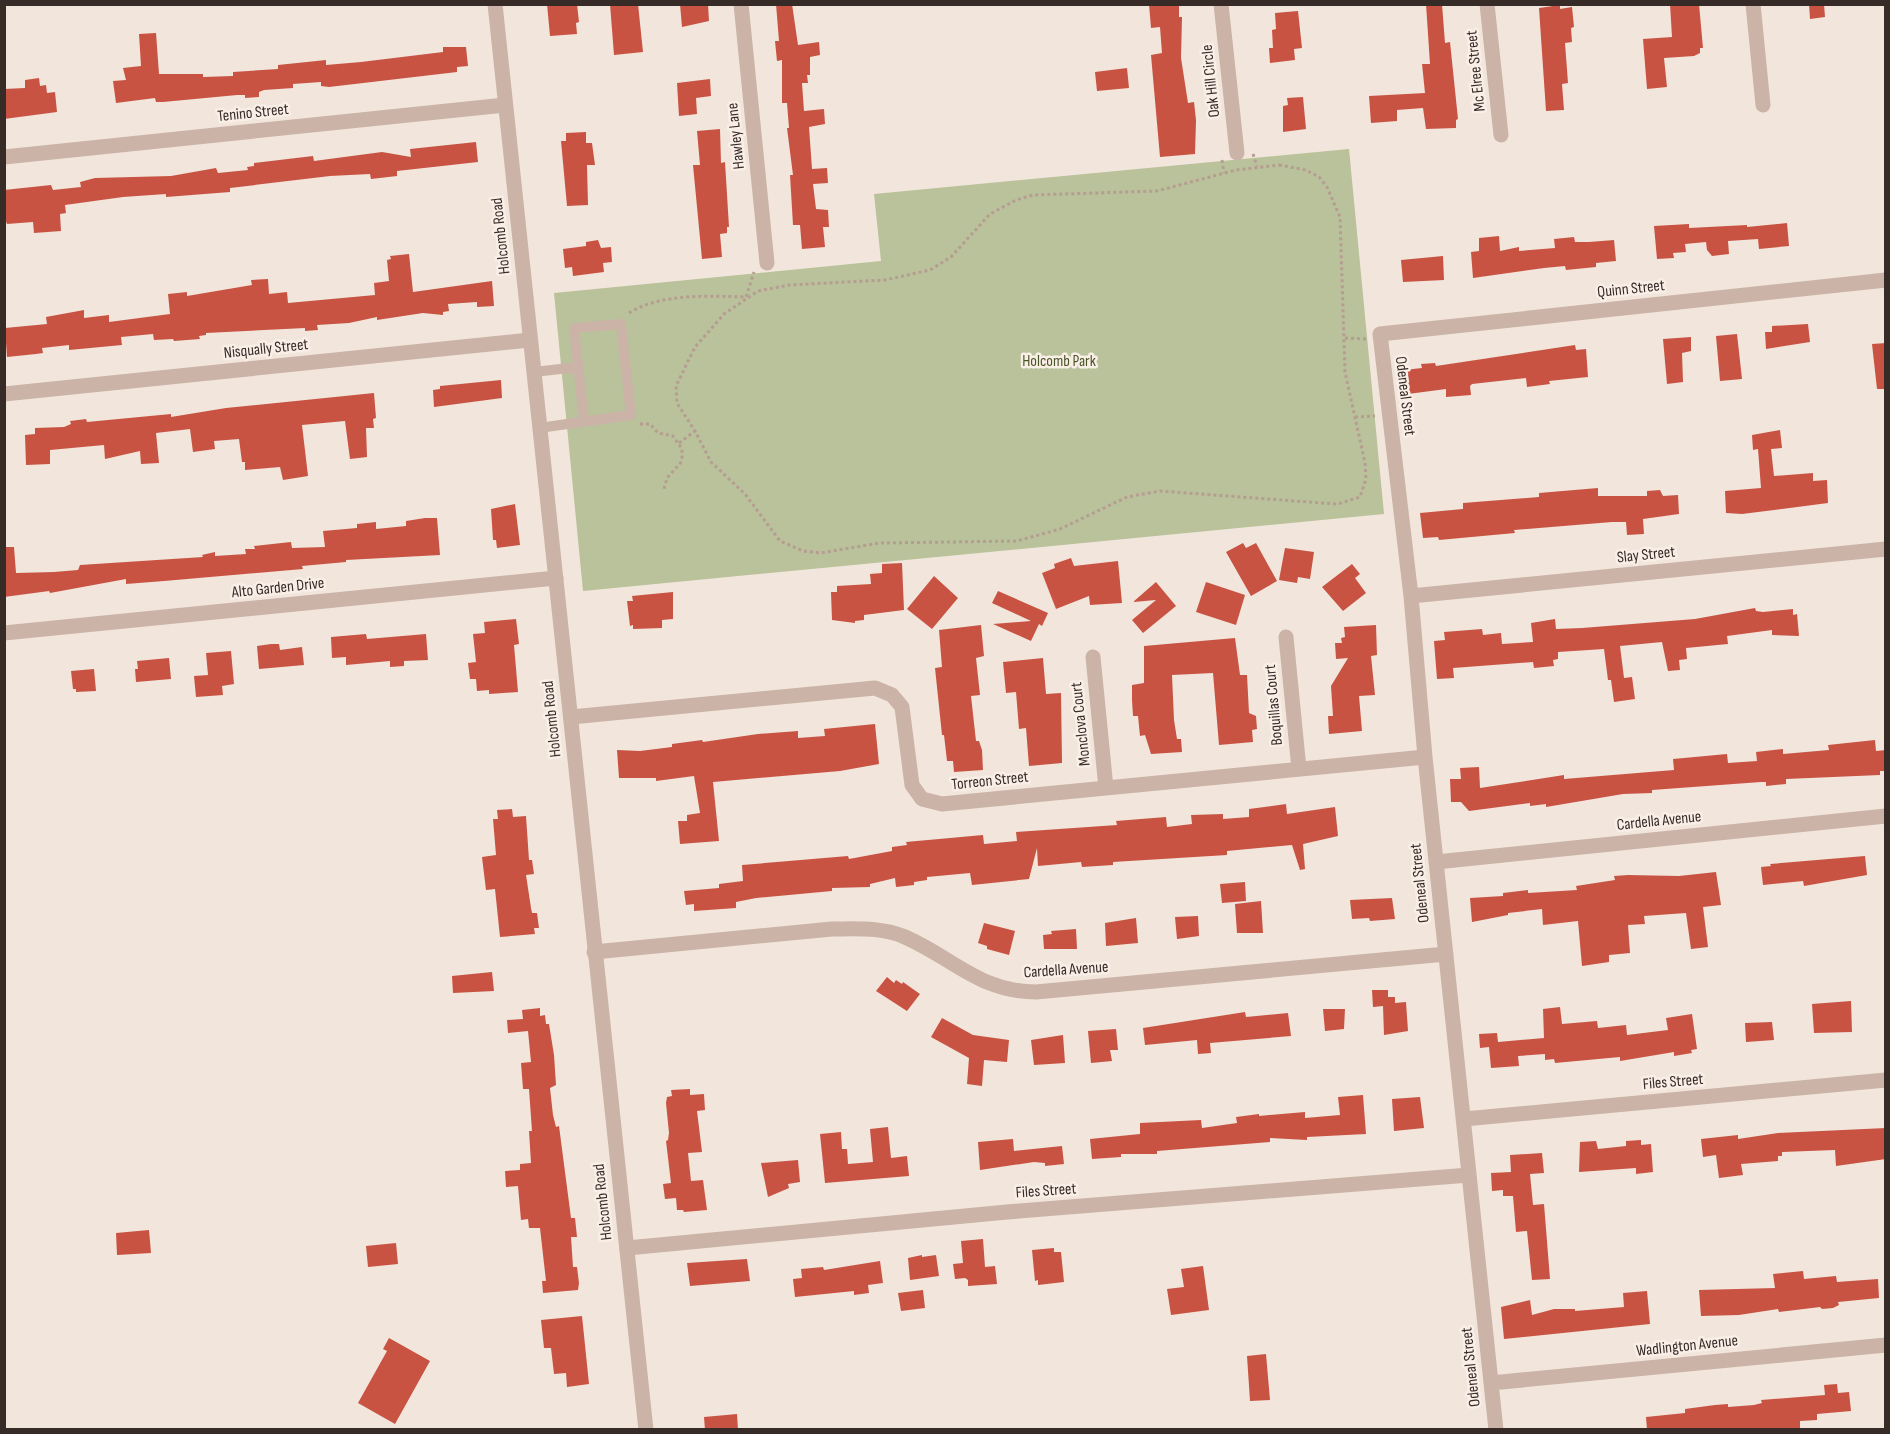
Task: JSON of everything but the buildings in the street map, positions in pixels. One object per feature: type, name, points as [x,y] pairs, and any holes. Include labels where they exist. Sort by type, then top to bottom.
[{"type":"street","name":"Holcomb Road","points":[[495,4],[646,1430]]},
{"type":"street","name":"Hawley Lane","points":[[741,4],[761,266]]},
{"type":"street","name":"Oak Hill Circle","points":[[1221,4],[1237,153]]},
{"type":"street","name":"Mc Elree Street","points":[[1487,4],[1500,135]]},
{"type":"street","points":[[1753,4],[1763,105]]},
{"type":"street","name":"Tenino Street","points":[[4,156],[506,105]]},
{"type":"street","name":"Quinn Street","points":[[1380,336],[1886,280]]},
{"type":"street","name":"Odeneal Street","points":[[1380,336],[1411,596],[1425,757],[1496,1430]]},
{"type":"street","name":"Nisqually Street","points":[[4,394],[530,340]]},
{"type":"street","name":"Slay Street","points":[[1411,596],[1886,549]]},
{"type":"street","name":"Alto Garden Drive","points":[[4,633],[556,578]]},
{"type":"street","name":"Boquillas Court","points":[[1286,637],[1299,769]]},
{"type":"street","name":"Monclova Court","points":[[1093,657],[1106,788]]},
{"type":"street","name":"Torreon Street","points":[[571,717],[874,688],[892,695],[902,707],[912,785],[922,799],[942,804],[1425,757]]},
{"type":"street","name":"Cardella Avenue","points":[[1436,862],[1886,816]]},
{"type":"street","name":"Cardella Avenue","points":[[594,952],[832,929],[872,929],[905,937],[981,981],[1015,992],[1036,992],[1446,954]]},
{"type":"street","name":"Files Street","points":[[1464,1119],[1886,1080]]},
{"type":"street","name":"Files Street","points":[[627,1248],[1007,1212],[1469,1175]]},
{"type":"street","name":"Wadlington Avenue","points":[[1491,1383],[1886,1345]]},
{"type":"lane","points":[[539,428],[631,415],[621,324],[574,328],[584,421]]},
{"type":"lane","points":[[534,372],[578,367]]},
{"type":"path","points":[[1253,154],[1257,166]]},
{"type":"path","points":[[1222,158],[1224,173]]},
{"type":"path","points":[[1257,166],[1293,166],[1306,170],[1319,177],[1328,187],[1340,217],[1346,338],[1345,372],[1354,417],[1362,442],[1366,479],[1360,496],[1352,501],[1322,503],[1160,491],[1127,497],[1060,530],[1017,541],[887,543],[821,553],[803,551],[780,541],[745,494],[711,462],[696,431],[677,403],[676,386],[687,360],[708,329],[746,297],[758,291],[789,285],[861,283],[930,270],[951,257],[980,222],[990,214],[1016,200],[1032,195],[1156,191],[1224,173],[1257,166]]},
{"type":"path","points":[[746,297],[754,276],[761,266]]},
{"type":"path","points":[[621,324],[630,313],[646,304],[685,299],[746,297]]},
{"type":"path","points":[[1346,338],[1380,336]]},
{"type":"path","points":[[631,415],[641,425],[650,424],[658,433],[673,436],[679,443],[682,461],[667,478],[664,489]]},
{"type":"path","points":[[1354,417],[1389,415]]},
{"type":"path","points":[[679,443],[696,431]]},
{"type":"green space","name":"Holcomb Park","points":[[1349,149],[1384,514],[583,591],[554,293],[881,261],[874,194]]}]
